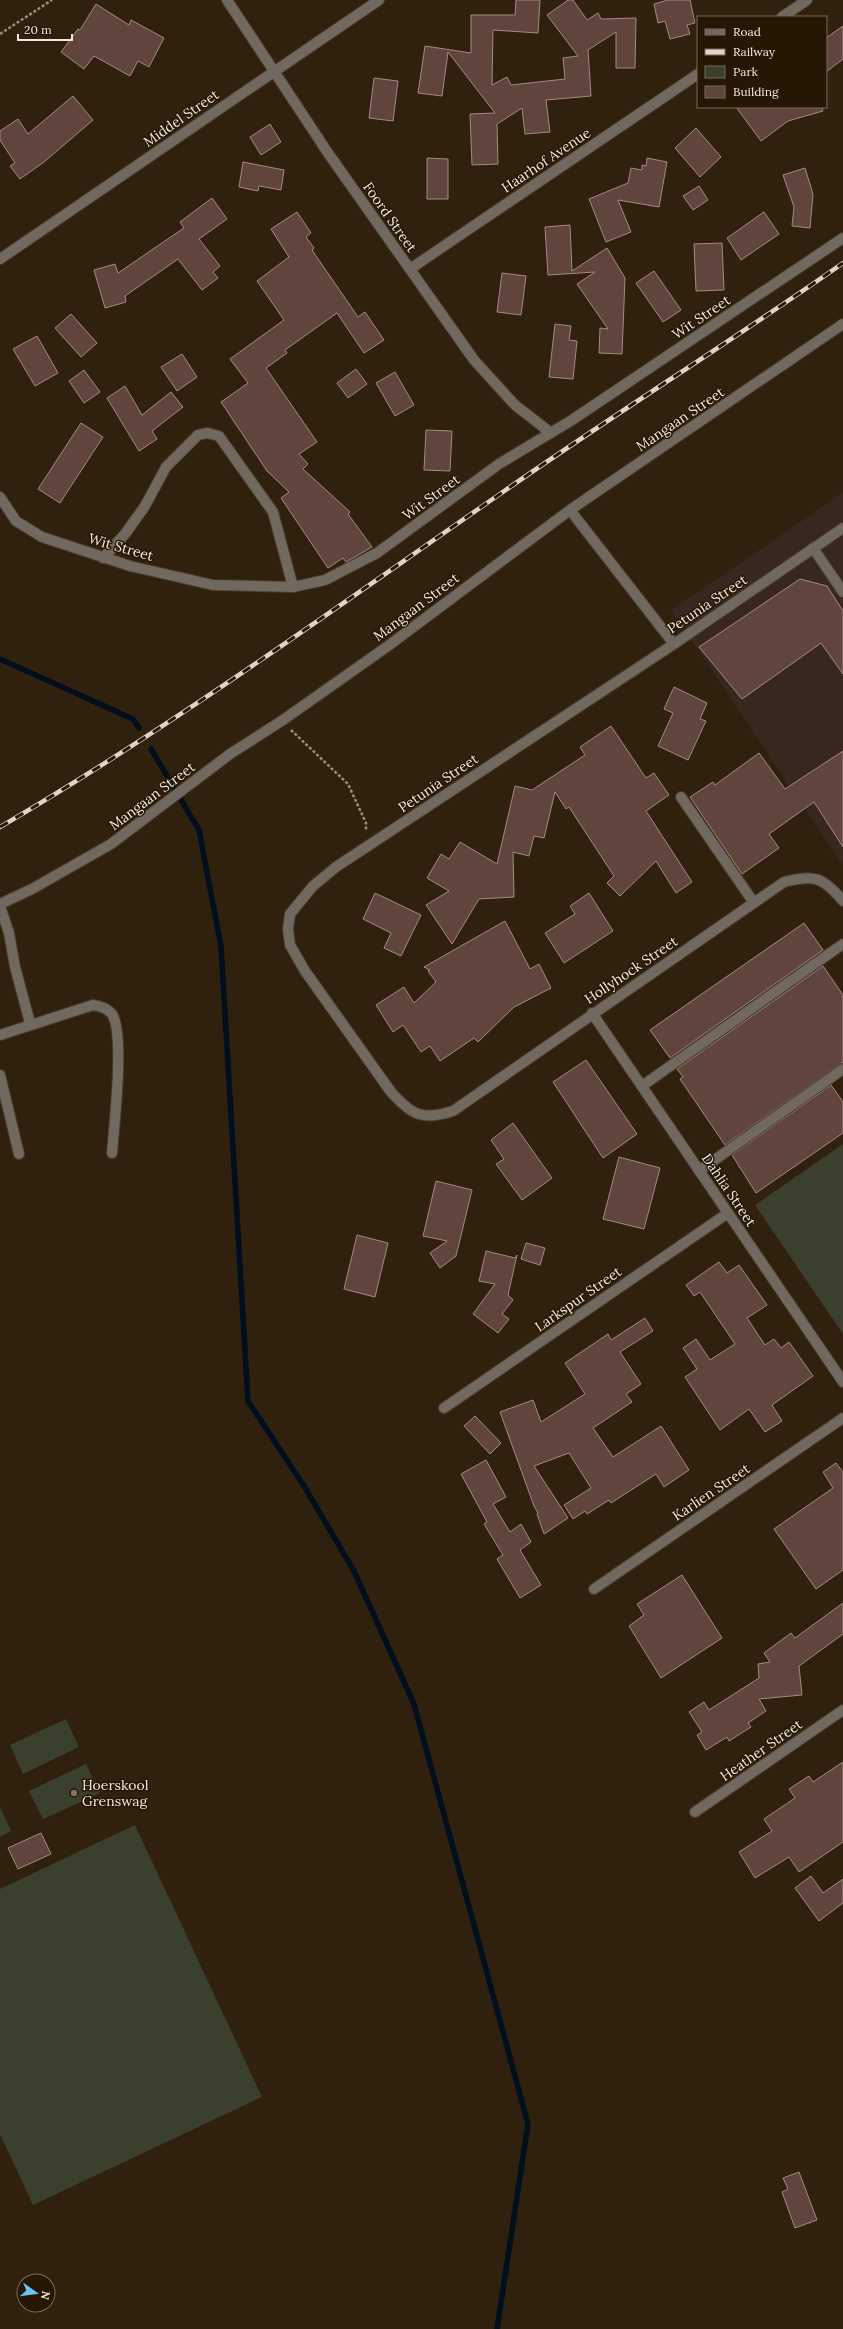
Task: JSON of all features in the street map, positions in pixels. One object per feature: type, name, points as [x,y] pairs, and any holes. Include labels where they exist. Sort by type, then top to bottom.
[{"type":"street","name":"Foord Street","points":[[227,0],[328,153],[474,360],[515,405],[551,433]]},
{"type":"street","name":"Middel Street","points":[[0,259],[379,0]]},
{"type":"street","points":[[783,16],[807,0]]},
{"type":"street","name":"Haarhof Avenue","points":[[410,269],[697,75]]},
{"type":"street","name":"Wit Street","points":[[0,497],[16,521],[28,530],[42,538],[103,558],[213,585],[293,588],[325,580],[378,553],[499,464],[551,433],[843,238]]},
{"type":"street","name":"Mangaan Street","points":[[0,905],[32,889],[111,844],[230,754],[283,720],[388,646],[570,510],[843,324]]},
{"type":"street","points":[[103,558],[125,534],[145,506],[166,467],[198,435],[207,433],[219,436],[273,512],[293,588]]},
{"type":"street","points":[[570,510],[674,644]]},
{"type":"street","name":"Petunia Street","points":[[453,1111],[436,1116],[424,1117],[413,1113],[403,1106],[391,1092],[305,971],[290,945],[288,929],[290,914],[298,901],[336,867],[674,644],[843,528]]},
{"type":"street","points":[[813,548],[843,592]]},
{"type":"street","points":[[681,797],[754,903]]},
{"type":"street","name":"Hollyhock Street","points":[[453,1111],[592,1013],[784,882],[804,877],[816,879],[832,887],[843,901]]},
{"type":"street","points":[[0,905],[9,933],[15,967],[30,1023]]},
{"type":"street","points":[[642,1086],[843,944]]},
{"type":"street","points":[[0,1034],[30,1023],[93,1004],[102,1006],[112,1014],[116,1029],[118,1058],[112,1153]]},
{"type":"street","name":"Dahlia Street","points":[[592,1013],[843,1382]]},
{"type":"street","points":[[699,1171],[843,1069]]},
{"type":"street","points":[[0,1075],[19,1154]]},
{"type":"street","name":"Larkspur Street","points":[[444,1408],[728,1213]]},
{"type":"street","name":"Karlien Street","points":[[594,1588],[843,1418]]},
{"type":"street","name":"Heather Street","points":[[695,1812],[843,1710]]},
{"type":"path","points":[[0,34],[52,0]]},
{"type":"path","points":[[283,720],[303,743],[348,784],[366,824],[368,846]]},
{"type":"shaded area","points":[[843,493],[843,865],[671,610]]},
{"type":"green space","points":[[843,1144],[843,1334],[755,1205]]},
{"type":"green space","points":[[66,1719],[79,1747],[23,1774],[10,1745]]},
{"type":"green space","points":[[86,1764],[100,1793],[43,1819],[29,1791]]},
{"type":"green space","points":[[0,1807],[11,1831],[0,1837]]},
{"type":"green space","points":[[135,1825],[262,2097],[33,2205],[0,2134],[0,1889]]},
{"type":"building","points":[[516,0],[540,0],[538,33],[493,30],[492,85],[507,77],[511,85],[565,79],[563,58],[578,56],[547,15],[568,0],[573,0],[587,20],[598,13],[601,19],[636,18],[635,68],[616,68],[616,32],[588,50],[591,96],[546,100],[550,132],[525,134],[522,108],[497,124],[498,164],[472,165],[470,114],[495,113],[448,52],[442,96],[418,93],[425,46],[471,53],[471,15],[515,15]]},
{"type":"building","points":[[668,0],[690,0],[695,23],[687,25],[690,34],[670,39],[665,21],[658,23],[654,4]]},
{"type":"building","points":[[96,4],[129,25],[131,20],[164,38],[149,67],[138,61],[130,76],[94,56],[84,69],[61,52],[78,29],[80,30]]},
{"type":"building","points":[[843,26],[843,59],[827,71],[827,37]]},
{"type":"building","points":[[374,78],[398,81],[393,121],[369,118]]},
{"type":"building","points":[[73,96],[93,120],[44,162],[20,179],[10,166],[15,163],[0,140],[0,131],[18,119],[28,134]]},
{"type":"building","points":[[737,108],[822,108],[823,111],[788,121],[761,141]]},
{"type":"building","points":[[270,124],[281,142],[261,155],[250,137]]},
{"type":"building","points":[[696,128],[721,157],[700,177],[675,148]]},
{"type":"building","points":[[427,158],[448,159],[448,199],[427,199]]},
{"type":"building","points":[[647,158],[667,162],[659,207],[618,200],[631,232],[606,242],[589,199],[628,183],[631,168],[642,170],[642,165],[646,166]]},
{"type":"building","points":[[243,162],[284,170],[281,190],[259,186],[258,191],[239,187]]},
{"type":"building","points":[[805,168],[813,194],[810,228],[792,226],[794,207],[783,175]]},
{"type":"building","points":[[699,186],[708,200],[693,210],[683,196]]},
{"type":"building","points":[[212,198],[227,219],[199,239],[220,266],[213,272],[218,278],[202,290],[178,259],[125,296],[126,302],[105,308],[94,270],[115,264],[118,273],[184,228],[180,222]]},
{"type":"building","points":[[297,212],[311,233],[306,237],[314,248],[312,250],[358,317],[365,312],[384,340],[364,353],[337,313],[285,350],[287,353],[266,368],[317,442],[299,454],[308,464],[303,469],[350,512],[348,514],[372,547],[346,562],[343,558],[328,568],[281,498],[289,492],[267,471],[221,402],[248,383],[230,359],[284,320],[257,281],[289,257],[271,229]]},
{"type":"building","points":[[764,212],[779,234],[741,260],[727,238]]},
{"type":"building","points":[[570,225],[572,271],[607,248],[625,278],[622,354],[599,353],[600,328],[608,329],[577,284],[595,272],[548,275],[545,227]]},
{"type":"building","points":[[722,243],[724,290],[696,291],[694,244]]},
{"type":"building","points":[[654,271],[681,310],[663,322],[636,283]]},
{"type":"building","points":[[502,273],[526,276],[521,315],[497,312]]},
{"type":"building","points":[[71,314],[97,343],[81,357],[55,328]]},
{"type":"building","points":[[555,324],[571,326],[569,340],[577,341],[573,379],[549,377]]},
{"type":"building","points":[[37,336],[58,373],[35,386],[13,349]]},
{"type":"building","points":[[182,354],[197,377],[177,391],[161,367]]},
{"type":"building","points":[[356,369],[367,384],[348,398],[337,383]]},
{"type":"building","points":[[84,370],[100,392],[84,403],[69,381]]},
{"type":"building","points":[[395,372],[414,405],[395,416],[376,383]]},
{"type":"building","points":[[125,386],[142,415],[171,392],[183,407],[152,431],[157,439],[139,451],[107,398]]},
{"type":"building","points":[[81,423],[103,437],[60,503],[38,489]]},
{"type":"building","points":[[426,430],[452,431],[450,471],[424,470]]},
{"type":"building","points":[[800,579],[827,586],[843,611],[843,674],[821,643],[742,699],[699,647]]},
{"type":"building","points":[[674,687],[707,703],[700,719],[706,721],[688,760],[658,746],[673,713],[664,709]]},
{"type":"building","points":[[611,726],[646,778],[654,773],[669,795],[646,811],[692,882],[676,893],[656,861],[620,896],[607,883],[614,876],[569,807],[566,809],[555,792],[544,838],[534,836],[529,856],[513,852],[514,897],[479,899],[452,944],[426,905],[449,891],[427,878],[441,854],[449,859],[460,842],[497,864],[515,786],[532,790],[585,755],[580,747]]},
{"type":"building","points":[[843,751],[843,847],[814,802],[769,834],[779,848],[742,874],[690,797],[713,782],[715,785],[759,753],[785,789]]},
{"type":"building","points":[[375,893],[421,915],[401,956],[384,948],[391,933],[363,919]]},
{"type":"building","points":[[589,893],[613,931],[564,963],[545,933],[575,914],[570,906]]},
{"type":"building","points":[[505,921],[530,969],[539,964],[551,988],[514,1007],[478,1042],[474,1038],[440,1061],[430,1046],[421,1052],[403,1025],[393,1032],[376,1005],[404,987],[414,1003],[436,982],[428,971],[430,970],[424,967]]},
{"type":"building","points":[[804,923],[823,950],[670,1058],[650,1030]]},
{"type":"building","points":[[823,966],[843,995],[843,1062],[725,1145],[680,1079],[683,1077],[677,1069]]},
{"type":"building","points":[[586,1060],[637,1134],[603,1158],[553,1082]]},
{"type":"building","points":[[831,1085],[843,1102],[843,1133],[756,1193],[732,1155]]},
{"type":"building","points":[[513,1123],[552,1178],[522,1200],[496,1164],[504,1159],[491,1140]]},
{"type":"building","points":[[619,1157],[660,1168],[644,1229],[603,1219]]},
{"type":"building","points":[[436,1181],[472,1190],[456,1256],[440,1268],[430,1253],[447,1241],[423,1236]]},
{"type":"building","points":[[357,1235],[388,1243],[375,1297],[344,1289]]},
{"type":"building","points":[[526,1243],[545,1248],[540,1265],[521,1259]]},
{"type":"building","points":[[486,1251],[515,1258],[517,1255],[508,1295],[513,1300],[502,1314],[509,1319],[498,1333],[473,1314],[495,1284],[479,1281]]},
{"type":"building","points":[[719,1262],[727,1273],[739,1265],[767,1305],[747,1318],[765,1345],[774,1339],[781,1348],[789,1342],[813,1376],[772,1405],[782,1421],[765,1432],[749,1409],[720,1430],[685,1377],[697,1369],[683,1348],[696,1339],[710,1360],[735,1344],[700,1292],[694,1296],[686,1285]]},
{"type":"building","points":[[645,1318],[653,1331],[620,1352],[641,1384],[626,1394],[632,1402],[593,1428],[613,1457],[661,1426],[689,1470],[664,1487],[656,1474],[611,1503],[609,1500],[587,1514],[585,1511],[573,1519],[564,1505],[591,1488],[569,1453],[534,1466],[568,1518],[544,1534],[537,1514],[538,1513],[534,1506],[500,1412],[533,1400],[541,1422],[585,1394],[565,1363],[608,1334],[611,1340]]},
{"type":"building","points":[[475,1416],[501,1443],[490,1454],[464,1426]]},
{"type":"building","points":[[486,1460],[506,1497],[493,1504],[510,1532],[521,1524],[531,1542],[520,1550],[541,1585],[520,1598],[497,1559],[503,1555],[484,1524],[487,1522],[461,1474]]},
{"type":"building","points":[[836,1463],[843,1472],[843,1570],[816,1589],[774,1529],[833,1488],[823,1472]]},
{"type":"building","points":[[682,1575],[722,1638],[661,1678],[629,1626],[644,1615],[637,1604]]},
{"type":"building","points":[[843,1603],[843,1634],[799,1666],[802,1695],[759,1699],[766,1711],[748,1723],[751,1727],[729,1741],[727,1737],[706,1750],[697,1735],[702,1732],[689,1712],[704,1702],[709,1710],[759,1678],[758,1664],[770,1662],[764,1653],[791,1633],[795,1638]]},
{"type":"building","points":[[843,1762],[843,1842],[799,1872],[789,1857],[755,1878],[739,1852],[772,1831],[764,1819],[795,1798],[789,1789],[809,1776],[813,1782]]},
{"type":"building","points":[[41,1833],[51,1854],[18,1869],[8,1848]]},
{"type":"building","points":[[811,1876],[823,1893],[843,1879],[843,1903],[819,1921],[795,1888]]},
{"type":"building","points":[[799,2172],[817,2220],[795,2228],[782,2192],[788,2189],[783,2178]]},
{"type":"waterway","points":[[0,659],[133,719],[139,728]]},
{"type":"waterway","points":[[151,749],[199,830],[221,946],[248,1401],[304,1486],[354,1571],[414,1704],[528,2124],[497,2329]]},
{"type":"railway","points":[[0,827],[128,748],[191,707],[585,436],[843,263]]},
{"type":"place","name":"Hoerskool Grenswag","points":[[74,1793]]}]
